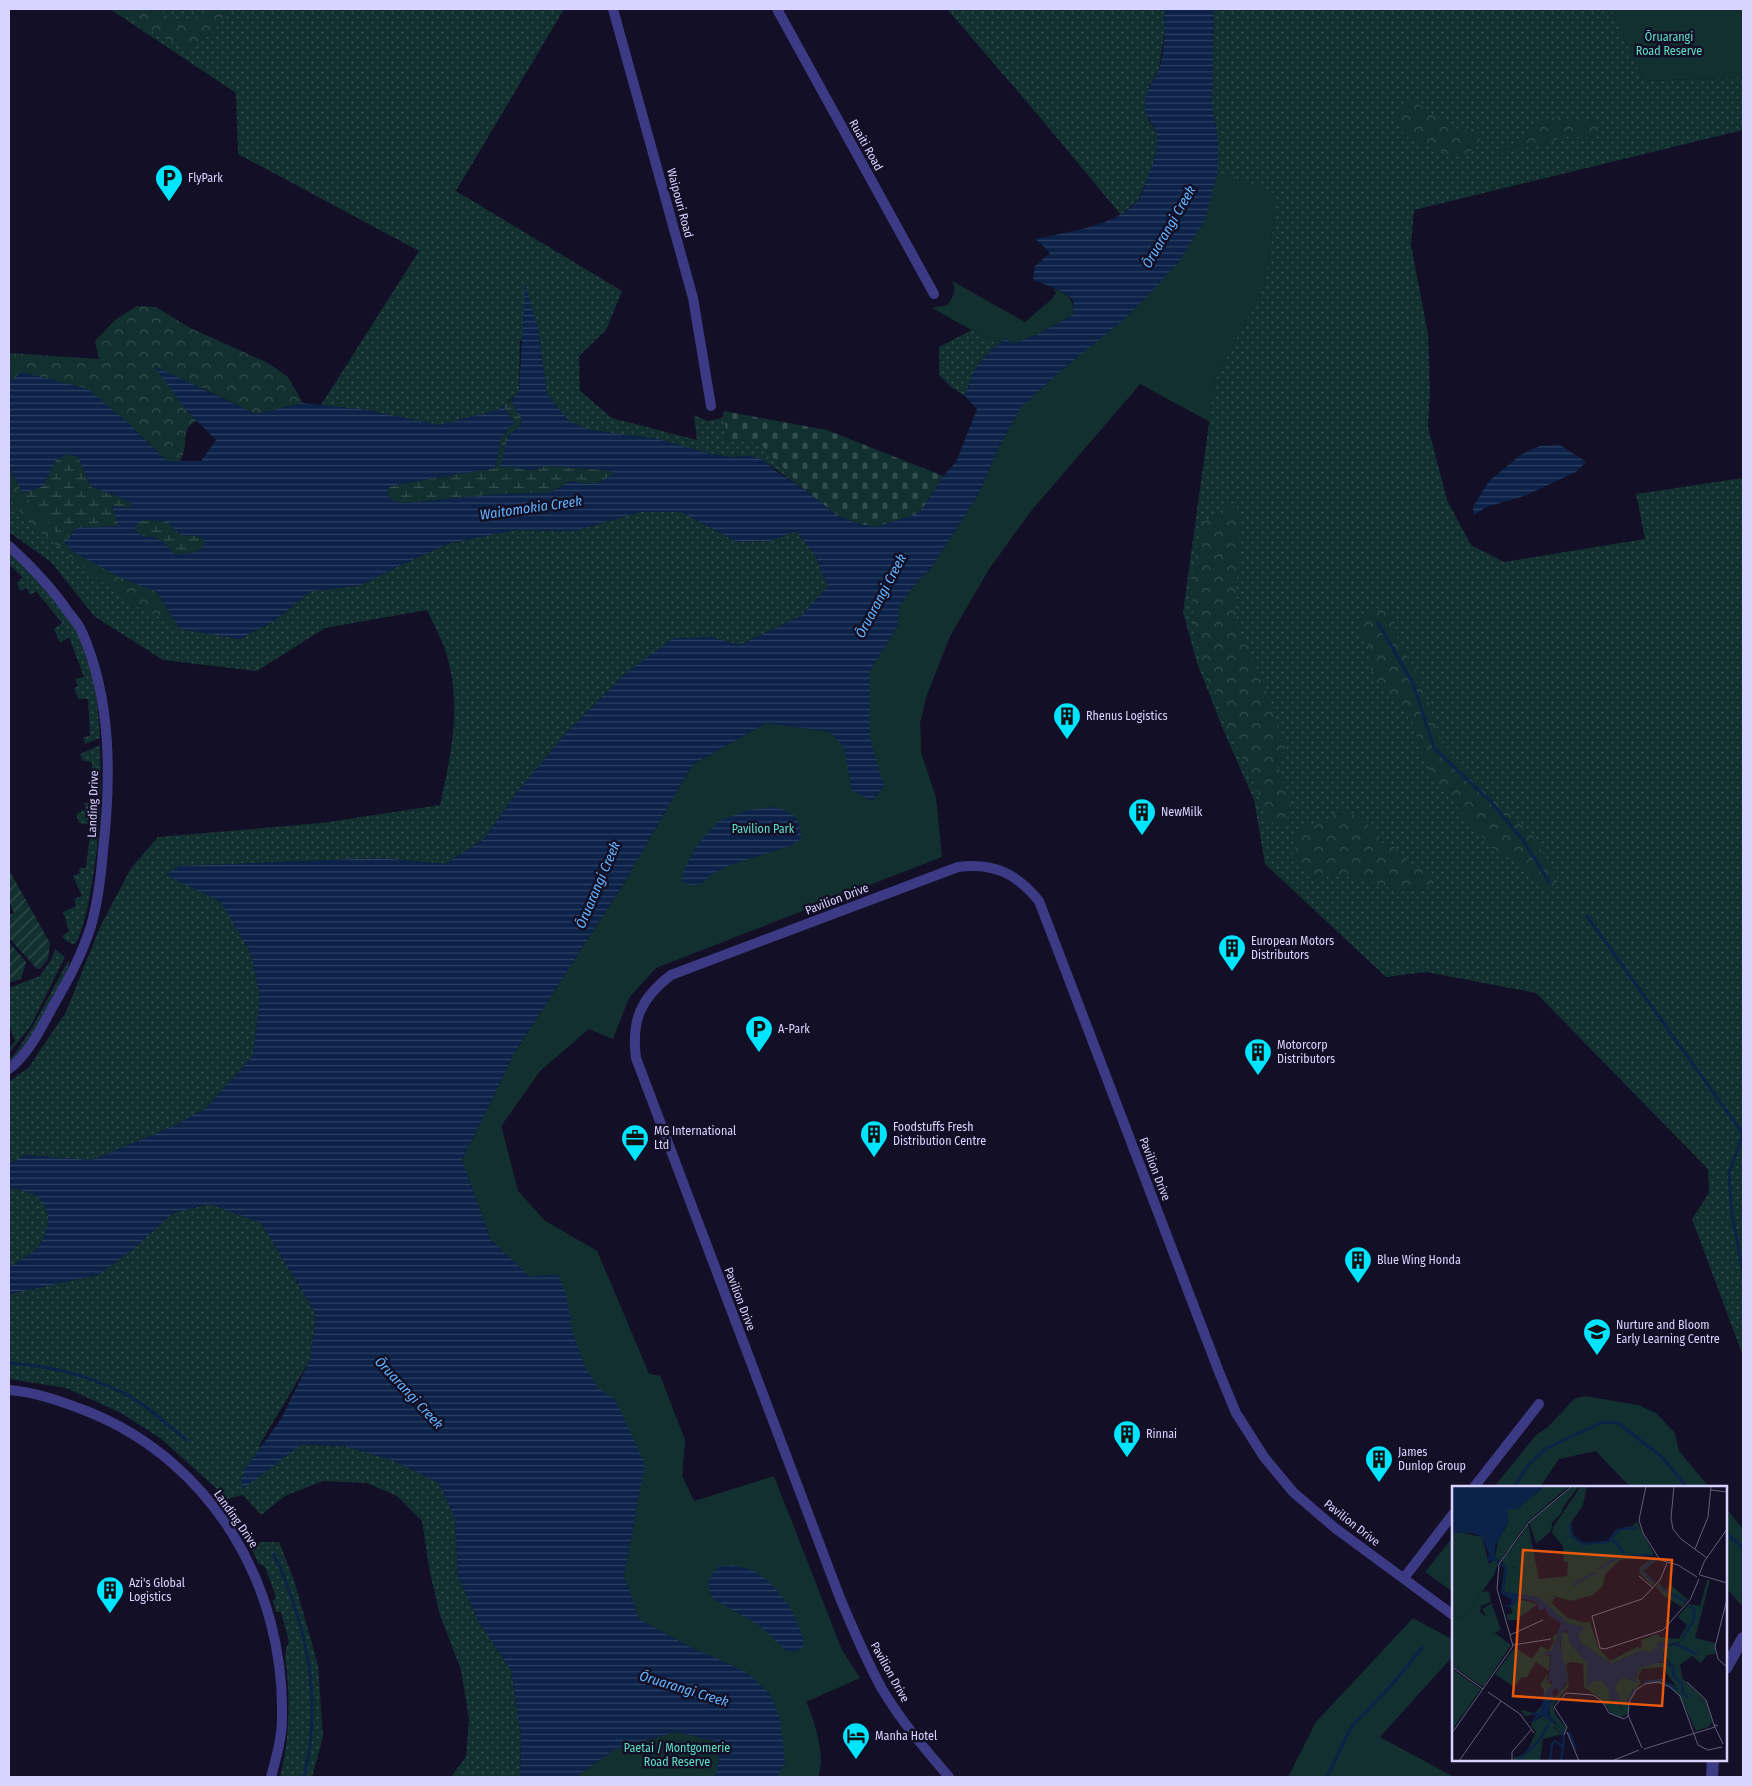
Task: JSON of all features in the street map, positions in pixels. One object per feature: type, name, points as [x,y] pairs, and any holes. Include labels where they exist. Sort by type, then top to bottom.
[{"type":"street","name":"Waipouri Road","points":[[613,9],[693,298],[711,406]]},
{"type":"street","name":"Ruaiti Road","points":[[777,9],[934,294]]},
{"type":"street","name":"Landing Drive","points":[[9,546],[35,570],[56,594],[81,629],[95,666],[107,736],[107,815],[101,875],[93,916],[80,954],[32,1043],[9,1069]]},
{"type":"street","name":"Pavilion Drive","points":[[949,1777],[914,1736],[883,1690],[840,1598],[636,1058],[633,1040],[639,1012],[646,999],[656,987],[671,975],[958,867],[973,865],[998,869],[1016,878],[1028,887],[1039,901],[1236,1413],[1264,1457],[1293,1492],[1335,1528],[1452,1614]]},
{"type":"street","name":"Landing Drive","points":[[9,1390],[18,1390],[65,1402],[127,1430],[169,1461],[194,1484],[215,1508],[235,1536],[248,1559],[262,1591],[274,1632],[280,1662],[282,1718],[279,1746],[271,1777]]},
{"type":"street","points":[[1475,1486],[1539,1404]]},
{"type":"street","points":[[1404,1578],[1452,1515]]},
{"type":"street","points":[[1727,1666],[1743,1638]]},
{"type":"street","points":[[1712,1777],[1713,1761]]},
{"type":"green space","points":[[110,9],[564,9],[456,191],[622,291],[606,330],[579,356],[580,391],[612,418],[697,440],[694,415],[708,421],[722,418],[724,411],[727,442],[751,442],[762,446],[805,490],[761,459],[750,456],[732,457],[710,454],[658,439],[590,430],[570,422],[547,394],[538,329],[520,341],[519,392],[498,410],[439,425],[367,410],[321,405],[419,251],[238,154],[236,93]]},
{"type":"green space","points":[[112,9],[159,9],[169,18],[193,20],[209,9],[228,9],[211,36],[202,38],[189,51]]},
{"type":"green space","points":[[947,9],[1164,9],[1165,29],[1159,69],[1148,89],[1147,117],[1157,133],[1157,150],[1151,171],[1138,200],[1121,215]]},
{"type":"green space","points":[[1214,9],[1611,9],[1644,81],[1743,77],[1743,130],[1414,210],[1411,245],[1428,334],[1430,391],[1428,427],[1447,500],[1471,545],[1504,562],[1645,539],[1636,494],[1743,478],[1743,1356],[1692,1219],[1709,1193],[1708,1169],[1536,993],[1426,972],[1386,977],[1265,864],[1254,800],[1197,663],[1183,612],[1215,380],[1265,284],[1274,220],[1274,196],[1141,383],[1030,512],[989,569],[950,636],[926,697],[920,723],[921,752],[742,880],[540,1071],[501,1126],[518,1191],[545,1221],[597,1251],[649,1374],[660,1376],[685,1440],[682,1476],[694,1501],[800,1688],[818,1736],[820,1758],[818,1777],[778,1777],[785,1762],[462,1160],[870,671],[897,627],[1218,141],[1212,104]]},
{"type":"green space","name":"Ōruarangi Road Reserve","points":[[1611,9],[1743,9],[1743,77],[1644,81]]},
{"type":"green space","points":[[1412,100],[1460,132],[1477,127],[1480,141],[1467,155],[1453,156],[1404,136],[1395,116]]},
{"type":"green space","points":[[1559,117],[1593,121],[1599,129],[1591,138],[1564,137],[1498,154],[1533,129],[1542,119]]},
{"type":"green space","name":"Pavilion Park","points":[[1218,172],[1274,193],[1274,220],[1265,284],[1215,380],[1210,422],[1140,384],[1030,512],[989,569],[950,636],[926,697],[920,723],[921,752],[936,797],[942,857],[656,968],[629,998],[613,1039],[589,1029],[540,1071],[501,1126],[518,1191],[545,1221],[597,1251],[649,1374],[660,1376],[685,1440],[682,1476],[694,1501],[774,1476],[842,1650],[860,1678],[806,1702],[820,1748],[821,1758],[818,1777],[778,1777],[785,1762],[780,1718],[745,1671],[690,1647],[639,1619],[624,1576],[645,1464],[615,1399],[598,1388],[584,1364],[573,1334],[566,1294],[529,1276],[491,1240],[462,1160],[515,1052],[627,878],[692,765],[766,723],[830,732],[844,747],[852,791],[872,801],[884,786],[870,739],[870,671],[897,627],[900,606],[912,588],[931,568],[978,495],[999,447],[1021,407],[1062,370],[1121,322],[1151,292],[1205,220]]},
{"type":"green space","points":[[952,281],[1025,322],[1052,299],[1056,293],[1053,288],[1069,297],[1074,314],[1037,335],[1015,343],[1005,339],[993,342],[932,308],[947,305],[954,294]]},
{"type":"green space","points":[[137,306],[156,307],[190,328],[268,363],[288,377],[303,403],[256,414],[202,388],[186,410],[197,421],[188,428],[183,455],[180,461],[167,461],[127,422],[9,383],[9,353],[99,359],[95,341],[115,320]]},
{"type":"green space","points":[[972,330],[993,342],[1005,339],[979,363],[965,396],[951,387],[939,375],[939,347]]},
{"type":"green space","points":[[511,400],[522,419],[519,427],[508,436],[529,470],[548,466],[606,470],[615,473],[594,484],[571,481],[549,493],[500,494],[403,503],[392,500],[387,494],[389,487],[405,483],[495,468],[501,439],[514,422],[503,406]]},
{"type":"green space","points":[[724,411],[827,430],[943,476],[923,508],[914,515],[876,527],[860,524],[838,516],[805,490],[762,446],[751,442],[727,442]]},
{"type":"green space","points":[[67,453],[78,457],[91,487],[117,496],[132,504],[128,508],[112,506],[119,526],[76,528],[65,543],[22,492],[24,493],[43,486],[56,460]]},
{"type":"green space","points":[[9,467],[22,492],[119,577],[157,592],[180,629],[172,623],[129,603],[30,524],[9,497]]},
{"type":"green space","points":[[9,497],[30,524],[180,629],[240,639],[274,621],[311,591],[359,586],[450,543],[516,530],[574,531],[640,512],[681,512],[737,542],[770,541],[796,531],[815,555],[828,586],[801,616],[740,645],[711,637],[627,672],[566,733],[514,796],[485,838],[446,864],[380,858],[179,866],[167,875],[221,901],[251,954],[260,997],[253,1056],[206,1108],[174,1126],[92,1160],[24,1155],[9,1164],[9,1082],[29,1067],[66,1012],[100,927],[131,868],[158,837],[322,823],[440,805],[451,750],[454,697],[448,659],[427,610],[325,628],[257,671],[163,660],[94,616],[51,562],[9,532]]},
{"type":"green space","points":[[1236,501],[1240,526],[1235,596],[1237,625],[1264,684],[1286,744],[1278,767],[1292,809],[1284,824],[1265,822],[1261,800],[1204,674],[1194,634],[1191,580],[1202,523]]},
{"type":"green space","points":[[148,520],[167,521],[181,535],[197,536],[204,539],[205,544],[196,552],[175,554],[162,541],[138,533],[135,529],[137,524]]},
{"type":"green space","points":[[9,551],[53,597],[80,638],[86,651],[94,683],[100,738],[85,744],[83,737],[90,736],[88,699],[79,699],[74,688],[78,686],[75,679],[84,677],[69,637],[60,643],[54,629],[62,623],[36,591],[30,595],[27,588],[20,591],[17,583],[22,577],[9,564]]},
{"type":"green space","points":[[1373,608],[1388,609],[1395,615],[1394,625],[1399,644],[1419,676],[1442,742],[1478,783],[1501,803],[1533,836],[1558,880],[1552,889],[1543,888],[1533,881],[1512,860],[1491,847],[1432,775],[1422,753],[1412,721],[1380,688],[1371,669],[1370,649],[1361,634],[1362,616],[1365,611]]},
{"type":"green space","points":[[100,745],[100,814],[95,866],[84,921],[76,943],[72,944],[62,936],[69,931],[63,912],[76,906],[74,899],[82,896],[73,876],[80,873],[79,868],[86,868],[91,825],[79,823],[76,814],[86,809],[84,803],[91,802],[92,762],[83,761],[80,754]]},
{"type":"green space","points":[[1346,812],[1362,818],[1382,843],[1392,845],[1413,866],[1430,871],[1433,875],[1430,887],[1411,891],[1336,874],[1317,879],[1306,875],[1292,853],[1297,844],[1296,836],[1308,825],[1327,820],[1335,813]]},
{"type":"green space","points":[[9,870],[50,943],[48,959],[40,969],[37,969],[9,938],[9,915],[14,913],[9,901]]},
{"type":"green space","points":[[9,942],[26,962],[21,979],[9,983]]},
{"type":"green space","points":[[55,949],[65,957],[30,1027],[9,1053],[9,1048],[15,1041],[9,1025],[9,988],[40,976],[51,960]]},
{"type":"green space","points":[[68,961],[70,962],[44,1015],[28,1040],[9,1064],[9,1059],[14,1055],[33,1026]]},
{"type":"green space","points":[[9,1187],[35,1195],[41,1200],[45,1206],[48,1220],[45,1234],[38,1247],[9,1267]]},
{"type":"green space","points":[[210,1204],[261,1223],[316,1314],[310,1360],[259,1446],[264,1450],[302,1444],[344,1446],[392,1460],[439,1483],[455,1518],[458,1576],[480,1624],[511,1670],[521,1734],[520,1777],[451,1777],[466,1757],[469,1719],[461,1670],[440,1615],[430,1573],[422,1521],[397,1496],[367,1483],[323,1481],[285,1496],[261,1515],[243,1495],[228,1499],[160,1438],[121,1413],[66,1388],[9,1379],[9,1294],[98,1275],[132,1250],[173,1213]]},
{"type":"green space","points":[[1585,1396],[1638,1405],[1656,1413],[1675,1433],[1679,1451],[1708,1486],[1629,1486],[1596,1451],[1559,1459],[1541,1486],[1495,1486],[1536,1435],[1548,1427],[1574,1399]]},
{"type":"green space","points":[[1727,1509],[1743,1529],[1742,1606],[1727,1589]]},
{"type":"green space","points":[[1452,1538],[1452,1591],[1425,1572]]},
{"type":"green space","points":[[261,1542],[279,1542],[294,1580],[318,1665],[323,1737],[312,1777],[280,1777],[288,1725],[288,1686],[285,1657],[289,1642],[281,1612],[276,1612],[273,1601],[276,1597],[265,1567],[258,1563],[251,1547]]},
{"type":"green space","points":[[1413,1618],[1452,1639],[1452,1657],[1380,1737],[1454,1777],[1288,1777],[1316,1722]]},
{"type":"green space","name":"Paetai / Montgomerie Road Reserve","points":[[676,1732],[715,1741],[719,1762],[715,1777],[576,1777],[615,1749]]},
{"type":"water","name":"Waitomokia Creek","points":[[1164,9],[1214,9],[1212,104],[1218,141],[1218,172],[1205,220],[1179,262],[1151,292],[1121,322],[1062,370],[1021,407],[999,447],[978,495],[931,568],[912,588],[900,606],[897,627],[870,671],[870,739],[884,786],[872,801],[852,791],[844,747],[830,732],[766,723],[692,765],[627,878],[515,1052],[462,1160],[491,1240],[529,1276],[558,1275],[566,1294],[573,1334],[584,1364],[598,1388],[615,1399],[645,1464],[624,1576],[639,1619],[690,1647],[745,1671],[770,1694],[780,1718],[785,1762],[778,1777],[715,1777],[719,1760],[715,1741],[676,1732],[615,1749],[576,1777],[520,1777],[521,1734],[511,1670],[480,1624],[458,1576],[455,1518],[439,1483],[392,1460],[344,1446],[302,1444],[243,1489],[241,1480],[245,1469],[281,1419],[310,1360],[316,1314],[261,1223],[210,1204],[173,1213],[132,1250],[98,1275],[9,1294],[9,1267],[38,1247],[45,1234],[48,1220],[45,1206],[41,1200],[35,1195],[9,1187],[9,1164],[24,1155],[92,1160],[174,1126],[206,1108],[253,1056],[260,997],[251,954],[221,902],[166,875],[179,866],[380,858],[446,864],[485,838],[514,796],[566,733],[627,672],[674,638],[711,637],[740,645],[801,616],[828,586],[815,555],[796,531],[770,541],[737,542],[681,512],[640,512],[574,531],[516,530],[450,543],[359,586],[311,591],[274,621],[240,639],[180,629],[157,592],[119,577],[70,550],[65,543],[76,528],[119,526],[112,506],[128,508],[132,504],[117,496],[91,487],[78,457],[68,454],[56,460],[43,486],[24,493],[22,492],[9,467],[9,383],[21,372],[88,389],[127,422],[167,461],[201,461],[216,440],[186,410],[154,366],[256,414],[303,403],[367,410],[439,425],[498,410],[503,406],[514,422],[501,439],[495,468],[405,483],[389,487],[387,494],[392,500],[403,503],[500,494],[549,493],[571,481],[589,484],[599,482],[614,473],[606,470],[548,466],[529,470],[500,466],[508,436],[519,427],[522,419],[511,400],[519,392],[525,283],[538,329],[547,394],[570,422],[590,430],[658,439],[710,454],[732,457],[750,456],[761,459],[838,516],[860,524],[876,527],[914,515],[923,508],[943,476],[956,462],[977,409],[965,396],[979,363],[1005,339],[1015,343],[1037,335],[1074,314],[1071,298],[1033,279],[1035,266],[1050,253],[1036,239],[1091,227],[1105,222],[1129,209],[1141,195],[1154,161],[1157,145],[1156,131],[1146,113],[1145,99],[1161,63],[1164,39]],"holes":[[[141,521],[166,521],[181,535],[197,536],[204,539],[205,544],[196,552],[175,554],[162,541],[141,535],[135,529]]]},
{"type":"water","points":[[1560,445],[1586,462],[1576,472],[1524,496],[1486,507],[1474,515],[1473,507],[1489,481],[1522,454],[1540,446]]},
{"type":"water","points":[[777,807],[796,818],[800,826],[801,839],[790,846],[730,865],[711,875],[701,884],[690,885],[682,881],[683,872],[697,845],[719,821],[748,810]]},
{"type":"water","points":[[732,1565],[752,1570],[770,1583],[779,1593],[799,1625],[804,1647],[795,1652],[786,1651],[760,1626],[712,1598],[709,1581],[712,1575],[718,1567]]},
{"type":"waterway","points":[[1378,623],[1413,684],[1434,748],[1490,801],[1523,840],[1549,882]]},
{"type":"waterway","points":[[1587,916],[1743,1134],[1729,1173],[1732,1215],[1743,1272]]},
{"type":"waterway","points":[[9,1363],[59,1370],[109,1386],[139,1402],[187,1440]]},
{"type":"waterway","name":"Ōruarangi Creek","points":[[1515,1486],[1528,1465],[1547,1448],[1603,1422],[1618,1423],[1662,1457],[1686,1486]]},
{"type":"waterway","name":"Ōruarangi Creek","points":[[1727,1534],[1743,1548]]},
{"type":"waterway","points":[[274,1554],[286,1581],[303,1636],[312,1691],[310,1748],[304,1777]]},
{"type":"waterway","name":"Ōruarangi Creek","points":[[1327,1777],[1351,1727],[1389,1688],[1422,1648]]},
{"type":"place","name":"FlyPark","points":[[169,202]]},
{"type":"place","name":"Rhenus Logistics","points":[[1067,740]]},
{"type":"place","name":"NewMilk","points":[[1142,836]]},
{"type":"place","name":"European Motors Distributors","points":[[1232,972]]},
{"type":"place","name":"A-Park","points":[[759,1053]]},
{"type":"place","name":"Motorcorp Distributors","points":[[1258,1076]]},
{"type":"place","name":"Foodstuffs Fresh Distribution Centre","points":[[874,1158]]},
{"type":"place","name":"MG International Ltd","points":[[635,1162]]},
{"type":"place","name":"Blue Wing Honda","points":[[1358,1284]]},
{"type":"place","name":"Nurture and Bloom Early Learning Centre","points":[[1597,1356]]},
{"type":"place","name":"Rinnai","points":[[1127,1458]]},
{"type":"place","name":"James Dunlop Group","points":[[1379,1483]]},
{"type":"place","name":"Azi's Global Logistics","points":[[110,1614]]},
{"type":"place","name":"Manha Hotel","points":[[856,1760]]}]
